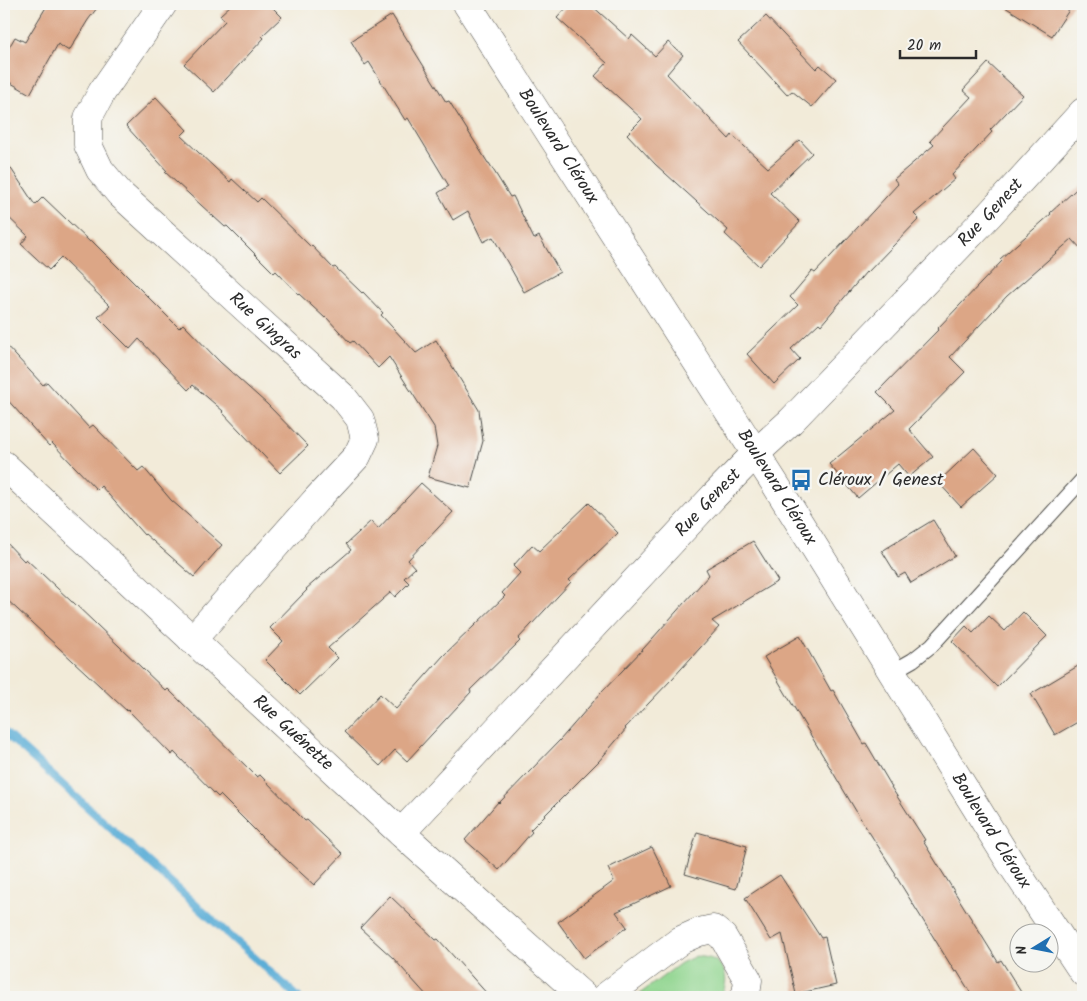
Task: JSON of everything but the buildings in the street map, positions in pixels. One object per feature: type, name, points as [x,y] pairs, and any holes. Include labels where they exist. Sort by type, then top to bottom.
[{"type":"street","name":"Rue Gingras","points":[[162,4],[102,92],[88,118],[88,145],[100,170],[120,194],[344,397],[360,419],[365,439],[357,456],[192,640]]},
{"type":"street","name":"Boulevard Cléroux","points":[[467,4],[755,454],[1010,862],[1083,972]]},
{"type":"street","name":"Rue Genest","points":[[401,833],[701,510],[755,454],[791,421],[989,216],[1083,112]]},
{"type":"street","name":"Rue Guénette","points":[[4,464],[401,833],[584,997]]},
{"type":"street","points":[[605,997],[681,940],[699,932],[713,929],[723,938],[748,980],[744,997]]},
{"type":"lane","points":[[892,672],[913,660],[932,644],[1083,479]]},
{"type":"green space","points":[[696,956],[712,959],[724,971],[726,981],[720,997],[638,997],[681,963]]},
{"type":"waterway","points":[[4,732],[298,997]]},
{"type":"place","name":"Cléroux / Genest","points":[[801,480]]}]
